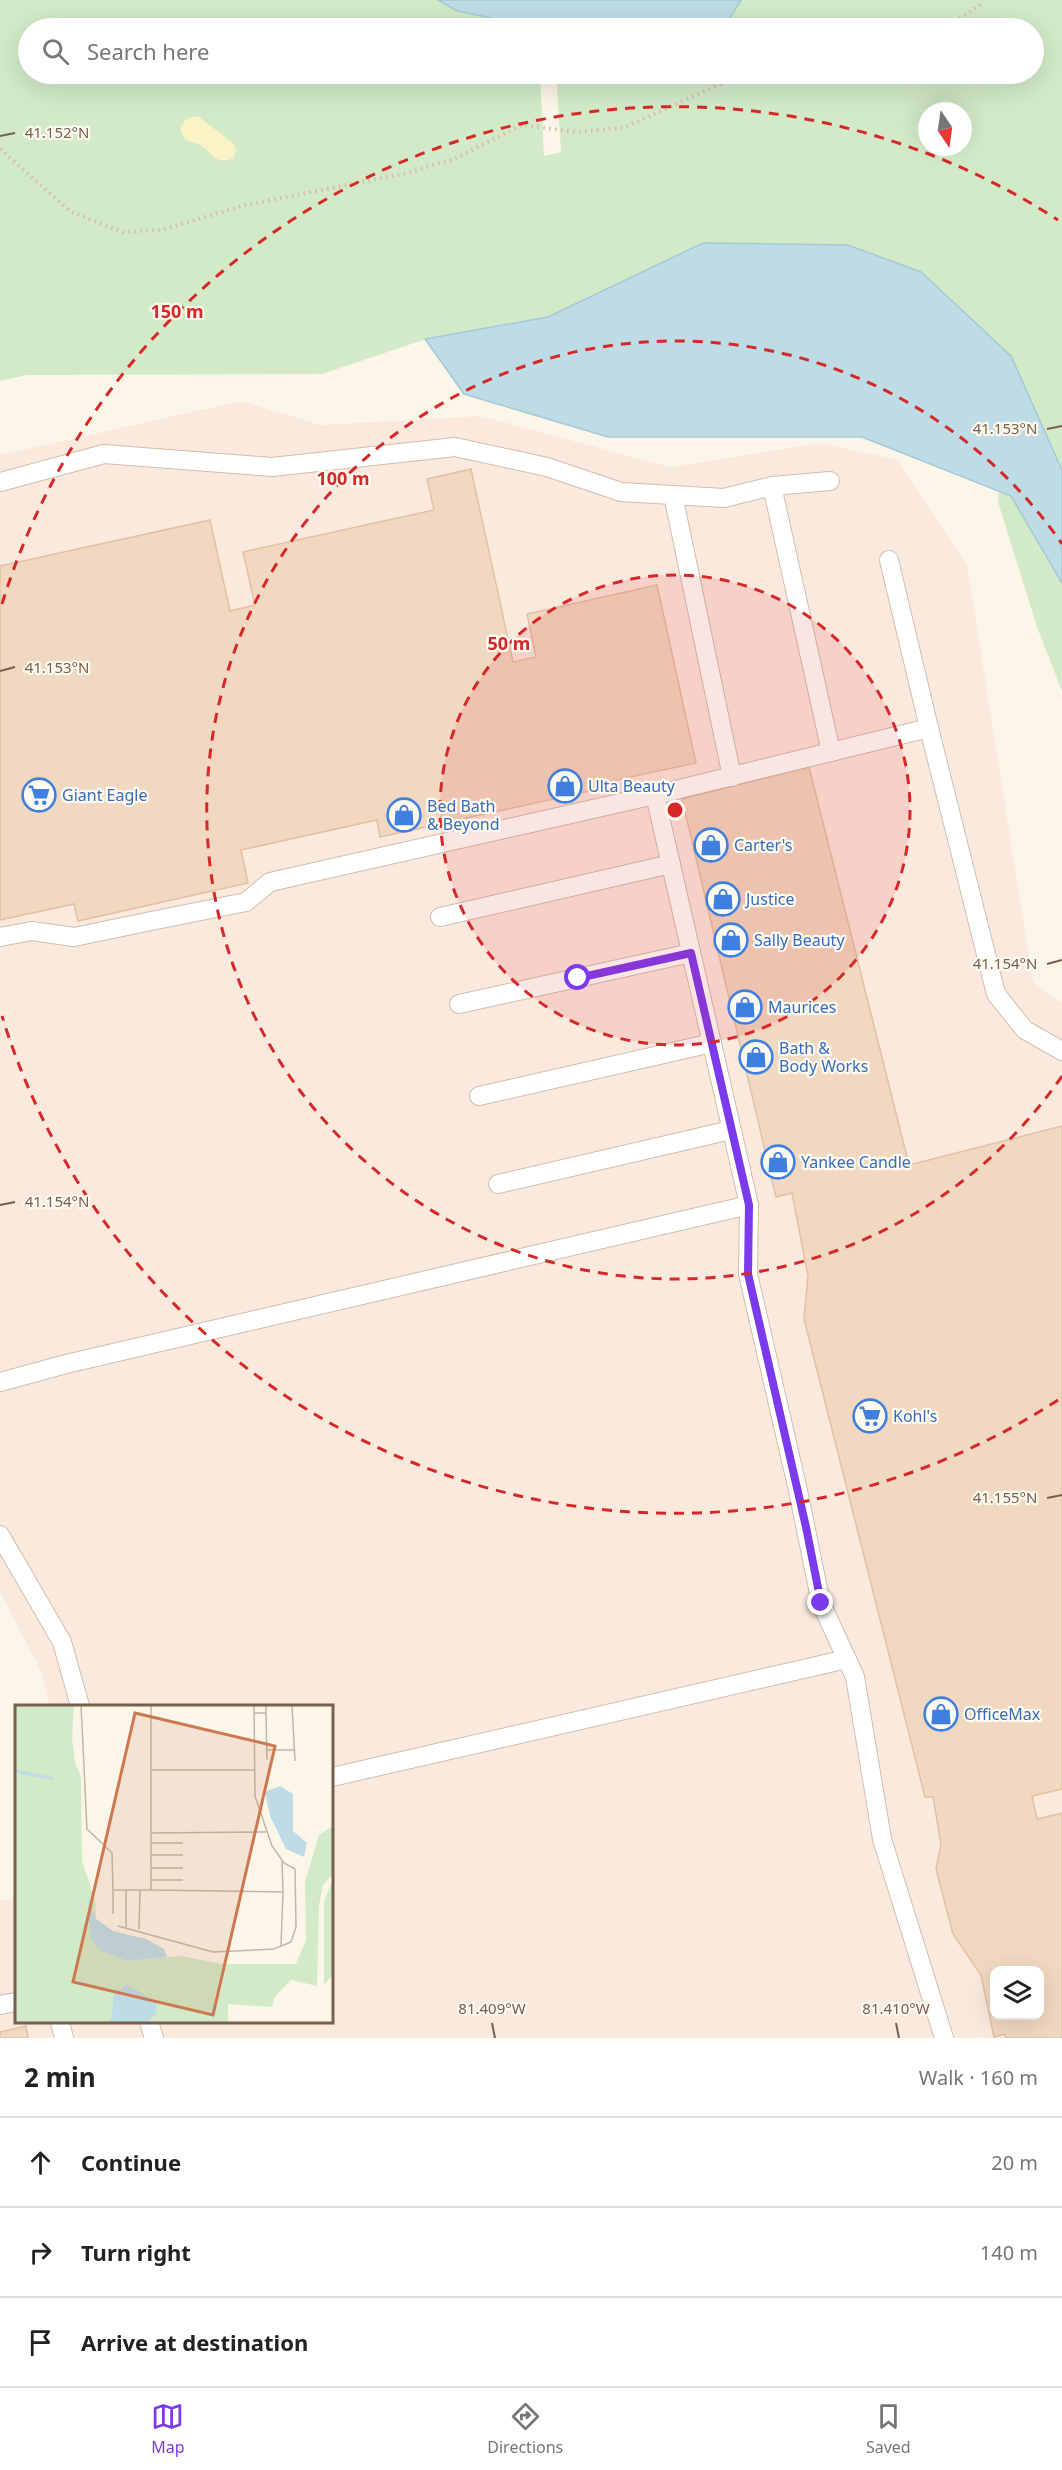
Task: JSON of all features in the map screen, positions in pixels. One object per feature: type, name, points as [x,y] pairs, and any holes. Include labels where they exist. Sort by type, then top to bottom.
[{"type":"lane","points":[[0,482],[104,454],[272,468],[455,447],[547,468],[621,492],[724,498],[772,486],[830,481]]},
{"type":"lane","points":[[772,486],[831,752]]},
{"type":"lane","points":[[673,495],[732,777]]},
{"type":"lane","points":[[889,560],[996,994],[1024,1030],[1062,1051]]},
{"type":"lane","points":[[0,938],[32,931],[74,937],[246,902],[270,882],[655,795],[929,728]]},
{"type":"lane","points":[[655,795],[749,1205],[748,1274],[785,1428],[821,1603],[855,1677],[882,1839],[944,2038]]},
{"type":"lane","points":[[440,917],[671,864]]},
{"type":"lane","points":[[459,1004],[691,953]]},
{"type":"lane","points":[[479,1096],[712,1043]]},
{"type":"lane","points":[[498,1184],[731,1130]]},
{"type":"lane","points":[[0,1382],[66,1364],[749,1205]]},
{"type":"lane","points":[[0,1535],[62,1642],[79,1705]]},
{"type":"lane","points":[[333,1778],[847,1659]]},
{"type":"lane","points":[[0,2005],[15,2002]]},
{"type":"lane","points":[[60,2023],[64,2038]]},
{"type":"lane","points":[[149,2023],[154,2038]]},
{"type":"path","points":[[960,18],[978,7],[983,0]]},
{"type":"path","points":[[0,149],[70,212],[123,232],[161,230],[246,205],[407,173],[454,159],[522,125],[576,132],[623,128],[721,84]]},
{"type":"shaded area","points":[[241,401],[321,425],[480,416],[670,467],[821,443],[898,460],[967,564],[1033,982],[1062,1003],[1062,2038],[0,2038],[0,1901],[15,1898],[15,2023],[333,2023],[333,1705],[50,1705],[41,1671],[0,1591],[0,455]]},
{"type":"green space","points":[[0,0],[537,0],[538,18],[18,18],[18,84],[540,84],[544,156],[561,152],[557,84],[1044,84],[1044,18],[553,18],[552,0],[1062,0],[1062,691],[1037,627],[998,502],[1011,356],[703,243],[548,317],[426,339],[322,374],[27,375],[0,381]]},
{"type":"sand","points":[[199,117],[234,144],[236,150],[233,158],[218,159],[203,147],[184,138],[180,129],[183,123],[189,118]]},
{"type":"water","points":[[438,0],[741,0],[730,18],[491,18],[457,11]]},
{"type":"water","points":[[703,243],[848,245],[921,272],[1011,356],[1062,470],[1062,583],[1011,496],[862,437],[608,437],[464,394],[425,339],[548,317]]},
{"type":"building","points":[[471,469],[513,662],[536,657],[527,614],[657,585],[696,763],[616,780],[617,785],[380,837],[377,820],[241,850],[248,883],[78,921],[74,904],[0,920],[0,566],[210,520],[230,611],[255,605],[243,552],[434,510],[427,479]]},
{"type":"building","points":[[809,767],[909,1165],[1062,1126],[1062,1789],[1032,1796],[1037,1819],[1062,1813],[1062,2038],[1006,2038],[1005,2034],[994,2037],[990,2020],[1044,2020],[1044,1966],[990,1966],[990,2018],[981,1975],[953,1934],[936,1869],[941,1844],[933,1797],[925,1797],[804,1319],[808,1276],[792,1193],[776,1197],[682,799]]},
{"type":"building","points":[[26,2026],[28,2038],[0,2038],[0,2032]]},
{"type":"place","name":"Ulta Beauty","points":[[565,786]]},
{"type":"place","name":"Giant Eagle","points":[[39,795]]},
{"type":"place","name":"Bed Bath & Beyond","points":[[404,815]]},
{"type":"place","name":"Carter's","points":[[711,845]]},
{"type":"place","name":"Justice","points":[[723,899]]},
{"type":"place","name":"Sally Beauty","points":[[731,940]]},
{"type":"place","name":"Maurices","points":[[745,1007]]},
{"type":"place","name":"Bath & Body Works","points":[[756,1057]]},
{"type":"place","name":"Yankee Candle","points":[[778,1162]]},
{"type":"place","name":"Kohl's","points":[[870,1416]]},
{"type":"place","name":"OfficeMax","points":[[941,1714]]},
{"type":"route","points":[[578,978],[691,953],[749,1205],[748,1274],[777,1394],[821,1603]]}]
